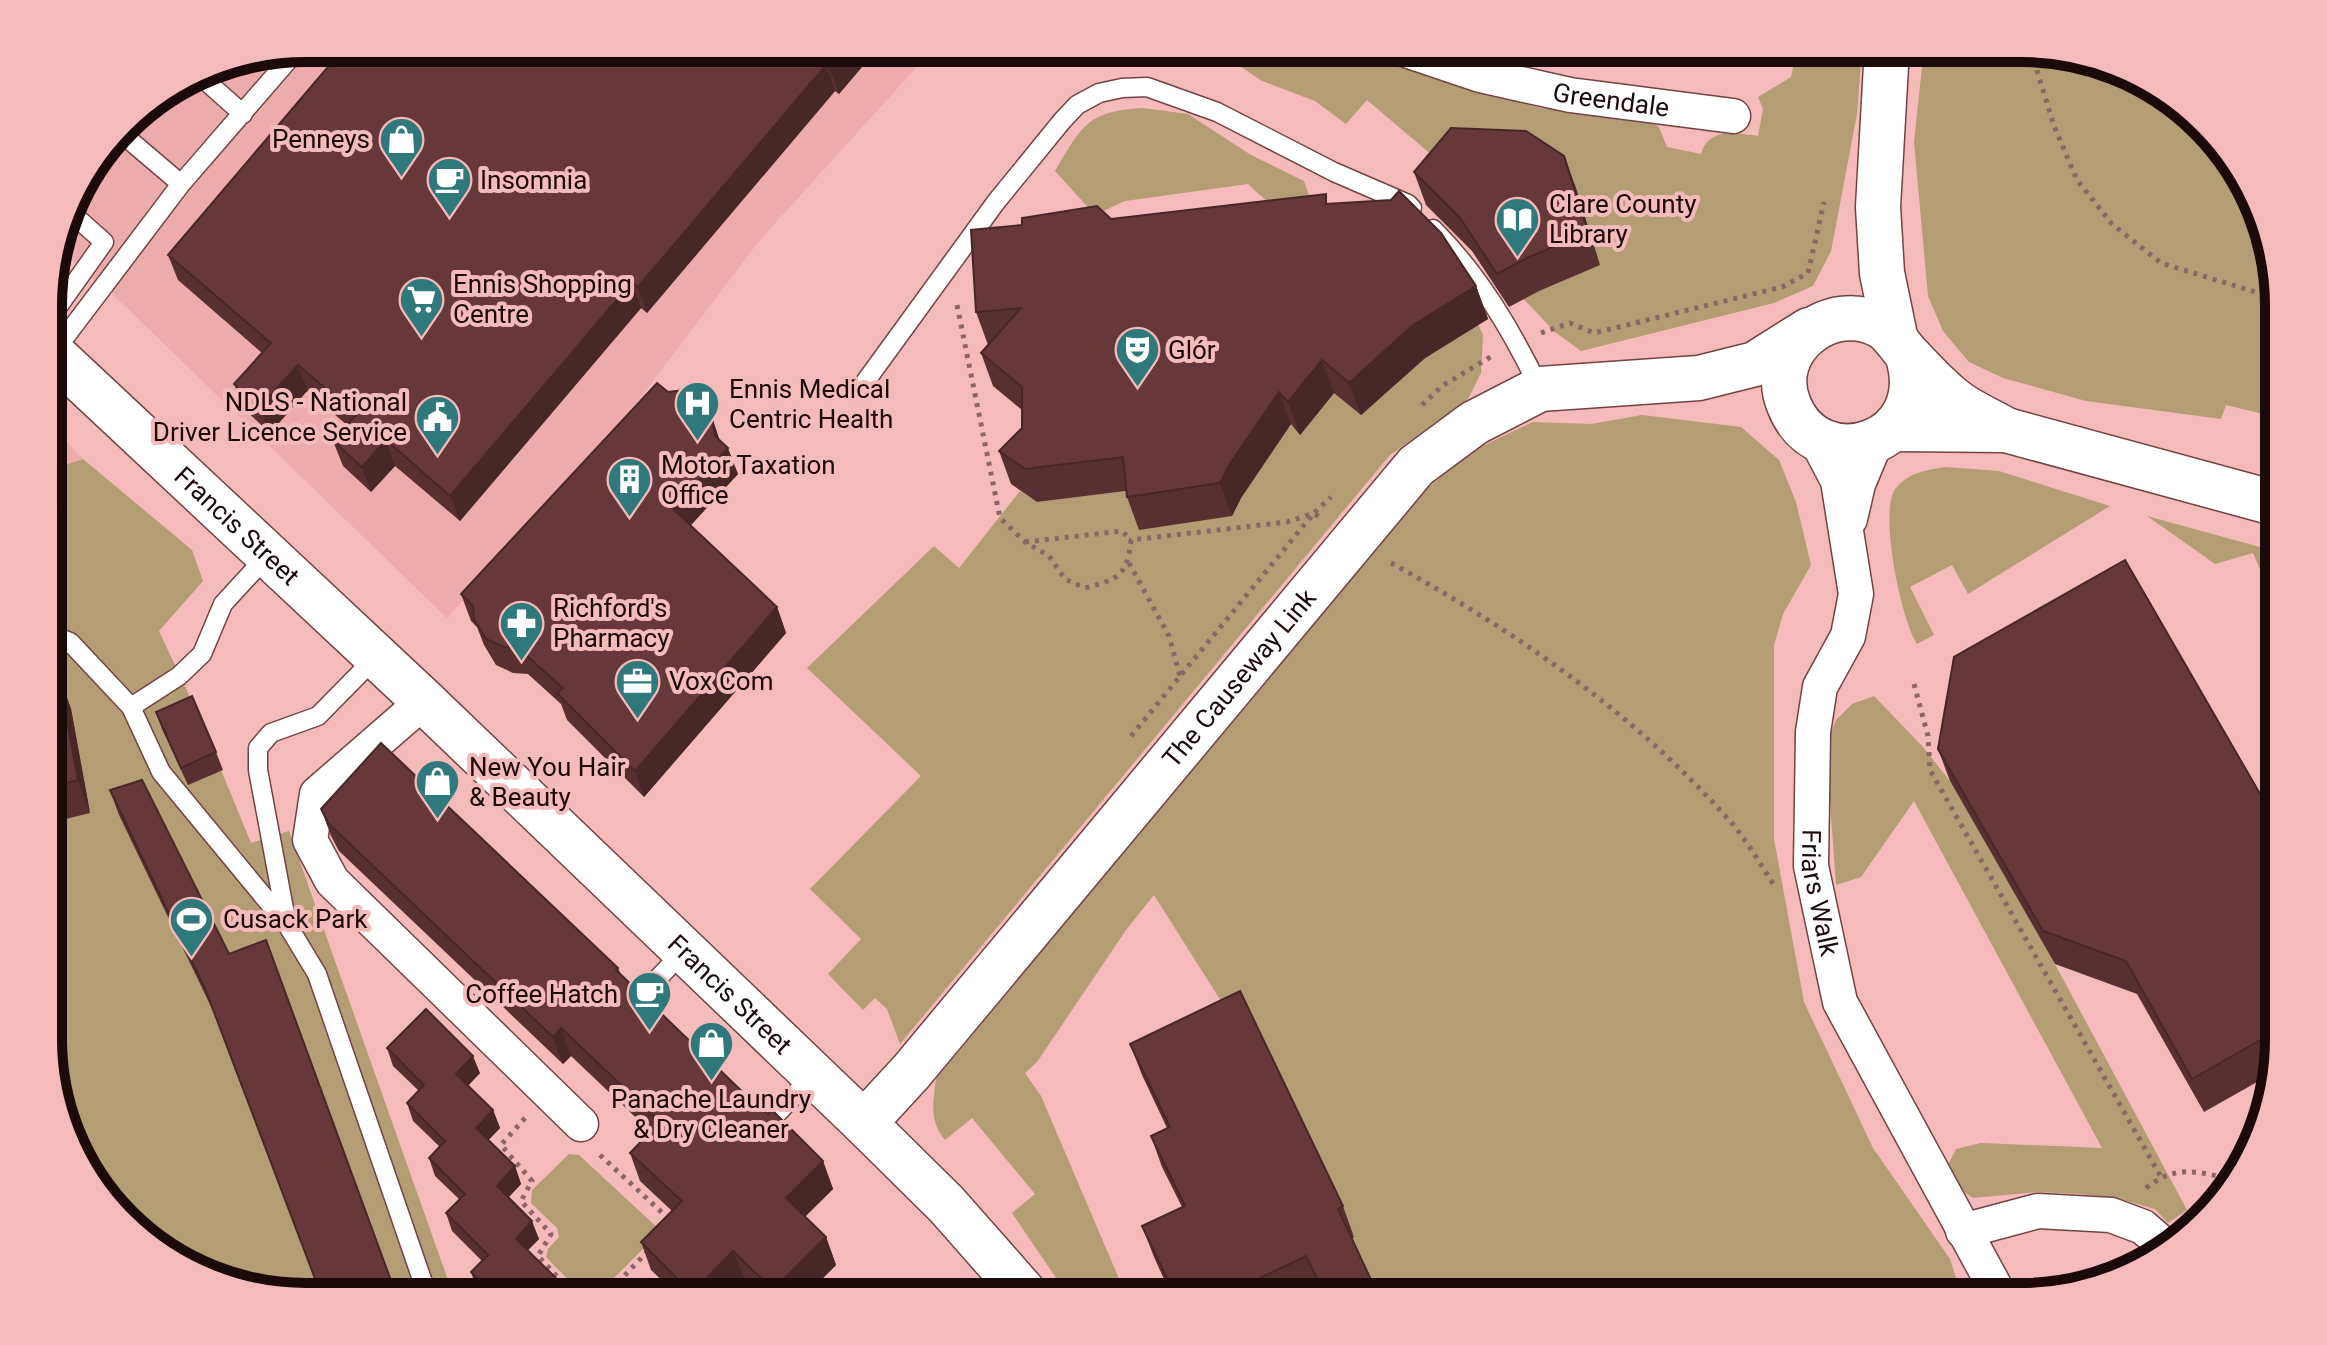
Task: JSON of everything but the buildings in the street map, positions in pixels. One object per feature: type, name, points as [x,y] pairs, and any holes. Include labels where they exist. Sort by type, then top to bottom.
[{"type":"street","name":"Greendale","points":[[1441,62],[1480,75],[1570,95],[1733,116]]},
{"type":"street","points":[[1885,435],[1906,412],[1913,393],[1913,373],[1901,345],[1882,273],[1878,207],[1886,62]]},
{"type":"street","points":[[1878,207],[1862,267],[1824,324],[1795,345],[1786,365],[1788,405],[1807,430],[1835,445],[1856,447],[1885,435],[2006,430]]},
{"type":"street","points":[[1824,324],[1868,320],[1901,345],[1954,400],[2006,430],[2264,500]]},
{"type":"street","name":"The Causeway Link","points":[[864,1123],[911,1072],[1416,466],[1474,423],[1540,389],[1699,378],[1755,364],[1824,324]]},
{"type":"street","name":"Francis Street","points":[[62,352],[268,555],[864,1123],[947,1205],[1015,1283]]},
{"type":"street","name":"The Causeway Link","points":[[1699,378],[1750,393],[1807,430]]},
{"type":"street","name":"Friars Walk","points":[[1807,430],[1838,481],[1856,594],[1848,636],[1820,687],[1813,732],[1811,866],[1840,1002],[1992,1282]]},
{"type":"street","name":"Friars Walk","points":[[1848,531],[1858,484],[1885,435]]},
{"type":"street","points":[[424,701],[317,794],[310,840],[332,881],[581,1124]]},
{"type":"street","points":[[1963,1231],[2038,1211],[2111,1215],[2143,1227],[2158,1240]]},
{"type":"lane","points":[[62,328],[286,63]]},
{"type":"lane","points":[[208,83],[243,114]]},
{"type":"lane","points":[[860,389],[996,202],[1077,105],[1099,93],[1147,87],[1217,112],[1334,172],[1408,204],[1462,258],[1517,341],[1540,389]]},
{"type":"lane","points":[[129,139],[181,184]]},
{"type":"lane","points":[[62,320],[104,242],[78,219]]},
{"type":"lane","points":[[131,707],[179,676],[202,654],[223,604],[268,555]]},
{"type":"lane","points":[[62,639],[70,642],[131,707],[161,772],[288,926],[317,974],[423,1283]]},
{"type":"lane","points":[[288,926],[258,770],[258,748],[271,733],[318,716],[377,656]]},
{"type":"lane","points":[[641,996],[684,951]]},
{"type":"lane","points":[[771,1120],[813,1075]]},
{"type":"path","points":[[2035,63],[2054,126],[2077,180],[2112,224],[2161,263],[2264,295]]},
{"type":"path","points":[[1420,407],[1442,386],[1517,341],[1570,323],[1594,333],[1782,287],[1808,273],[1824,202]]},
{"type":"path","points":[[935,285],[957,305],[1000,518],[1025,542],[1049,556],[1065,579],[1085,588],[1113,580],[1129,563]]},
{"type":"path","points":[[1129,738],[1314,513],[1336,492]]},
{"type":"path","points":[[1131,540],[1287,522],[1314,513]]},
{"type":"path","points":[[1314,513],[1352,542],[1466,604],[1543,657],[1643,733],[1731,821],[1779,891]]},
{"type":"path","points":[[1025,542],[1122,531],[1131,540],[1129,563],[1169,636],[1180,676]]},
{"type":"path","points":[[1914,684],[1928,736],[1930,770],[2161,1177]]},
{"type":"path","points":[[581,1124],[590,1146],[674,1224]]},
{"type":"path","points":[[618,1283],[654,1245]]},
{"type":"shaded area","name":"Ennis Shopping Centre","points":[[306,62],[921,62],[760,240],[609,439],[447,618],[125,306],[67,256],[81,213],[103,171],[145,123],[184,95],[228,75],[274,64]]},
{"type":"shaded area","points":[[1234,62],[1392,62],[1540,108],[1600,116],[1641,117],[1659,127],[1667,147],[1701,154],[1710,139],[1716,136],[1732,133],[1758,136],[1763,109],[1758,97],[1791,77],[1794,62],[1861,62],[1857,114],[1831,251],[1813,286],[1774,303],[1581,351],[1555,332],[1498,272],[1492,206],[1367,100],[1346,124],[1315,101],[1262,81]]},
{"type":"shaded area","points":[[1923,62],[2021,62],[2084,70],[2143,95],[2169,112],[2215,158],[2232,184],[2252,228],[2264,290],[2264,429],[2260,428],[2263,414],[2226,405],[2221,419],[2086,401],[2003,378],[1969,362],[1943,331],[1928,296],[1914,142]]},
{"type":"shaded area","points":[[1143,108],[1188,114],[1251,155],[1304,181],[1310,198],[1270,204],[1248,184],[1125,201],[1095,215],[1055,171],[1088,124],[1109,113]]},
{"type":"shaded area","points":[[1468,302],[1483,335],[1481,373],[1468,399],[1390,455],[900,1044],[887,1009],[875,998],[863,1010],[828,974],[861,939],[810,889],[921,776],[807,668],[934,546],[959,568],[1020,491],[1037,502],[1135,490],[1232,516],[1291,424],[1340,386]]},
{"type":"shaded area","points":[[1642,415],[1741,427],[1779,460],[1796,502],[1811,565],[1783,614],[1774,645],[1774,839],[1804,1002],[1873,1148],[1950,1259],[1957,1282],[1369,1282],[1349,1240],[1354,1237],[1238,1028],[1154,895],[1126,930],[1037,1062],[1025,1073],[1041,1096],[1120,1281],[1059,1283],[1012,1213],[1035,1194],[972,1118],[945,1140],[936,1126],[933,1111],[936,1079],[1419,495],[1474,450],[1533,422],[1591,424]]},
{"type":"shaded area","points":[[62,437],[83,459],[62,466]]},
{"type":"shaded area","name":"Cusack Park","points":[[83,459],[192,550],[203,581],[159,631],[198,714],[251,843],[289,831],[449,1283],[274,1281],[243,1275],[213,1264],[158,1233],[134,1211],[112,1187],[87,1147],[67,1086],[62,1039],[62,466]]},
{"type":"shaded area","points":[[1946,467],[1999,471],[2110,506],[1968,594],[1952,565],[1910,587],[1934,635],[1917,644],[1904,612],[1894,565],[1889,518],[1891,500],[1896,488],[1907,478]]},
{"type":"shaded area","points":[[2147,516],[2264,548],[2264,574],[2253,553],[2215,564]]},
{"type":"shaded area","points":[[1874,696],[1923,747],[1950,781],[2055,964],[2187,1210],[2168,1223],[2155,1209],[2116,1198],[2038,1192],[1973,1198],[1961,1190],[1946,1169],[1956,1149],[1981,1143],[2102,1148],[1914,801],[1861,877],[1836,885],[1826,745],[1836,720],[1852,704]]},
{"type":"shaded area","points":[[569,1154],[579,1155],[661,1231],[609,1283],[571,1283],[546,1257],[548,1249],[559,1237],[557,1228],[531,1203],[532,1190]]},
{"type":"place","name":"Penneys","points":[[401,178]]},
{"type":"place","name":"Insomnia","points":[[449,219]]},
{"type":"place","name":"Clare County Library","points":[[1518,258]]},
{"type":"place","name":"Ennis Shopping Centre","points":[[422,338]]},
{"type":"place","name":"Glór","points":[[1137,389]]},
{"type":"place","name":"Ennis Medical Centric Health","points":[[698,443]]},
{"type":"place","name":"NDLS - National Driver Licence Service","points":[[438,456]]},
{"type":"place","name":"Motor Taxation Office","points":[[630,519]]},
{"type":"place","name":"Richford's Pharmacy","points":[[522,662]]},
{"type":"place","name":"Vox Com","points":[[638,720]]},
{"type":"place","name":"New You Hair & Beauty","points":[[438,821]]},
{"type":"place","name":"Cusack Park","points":[[192,958]]},
{"type":"place","name":"Coffee Hatch","points":[[649,1033]]},
{"type":"place","name":"Panache Laundry & Dry Cleaner","points":[[711,1083]]}]
